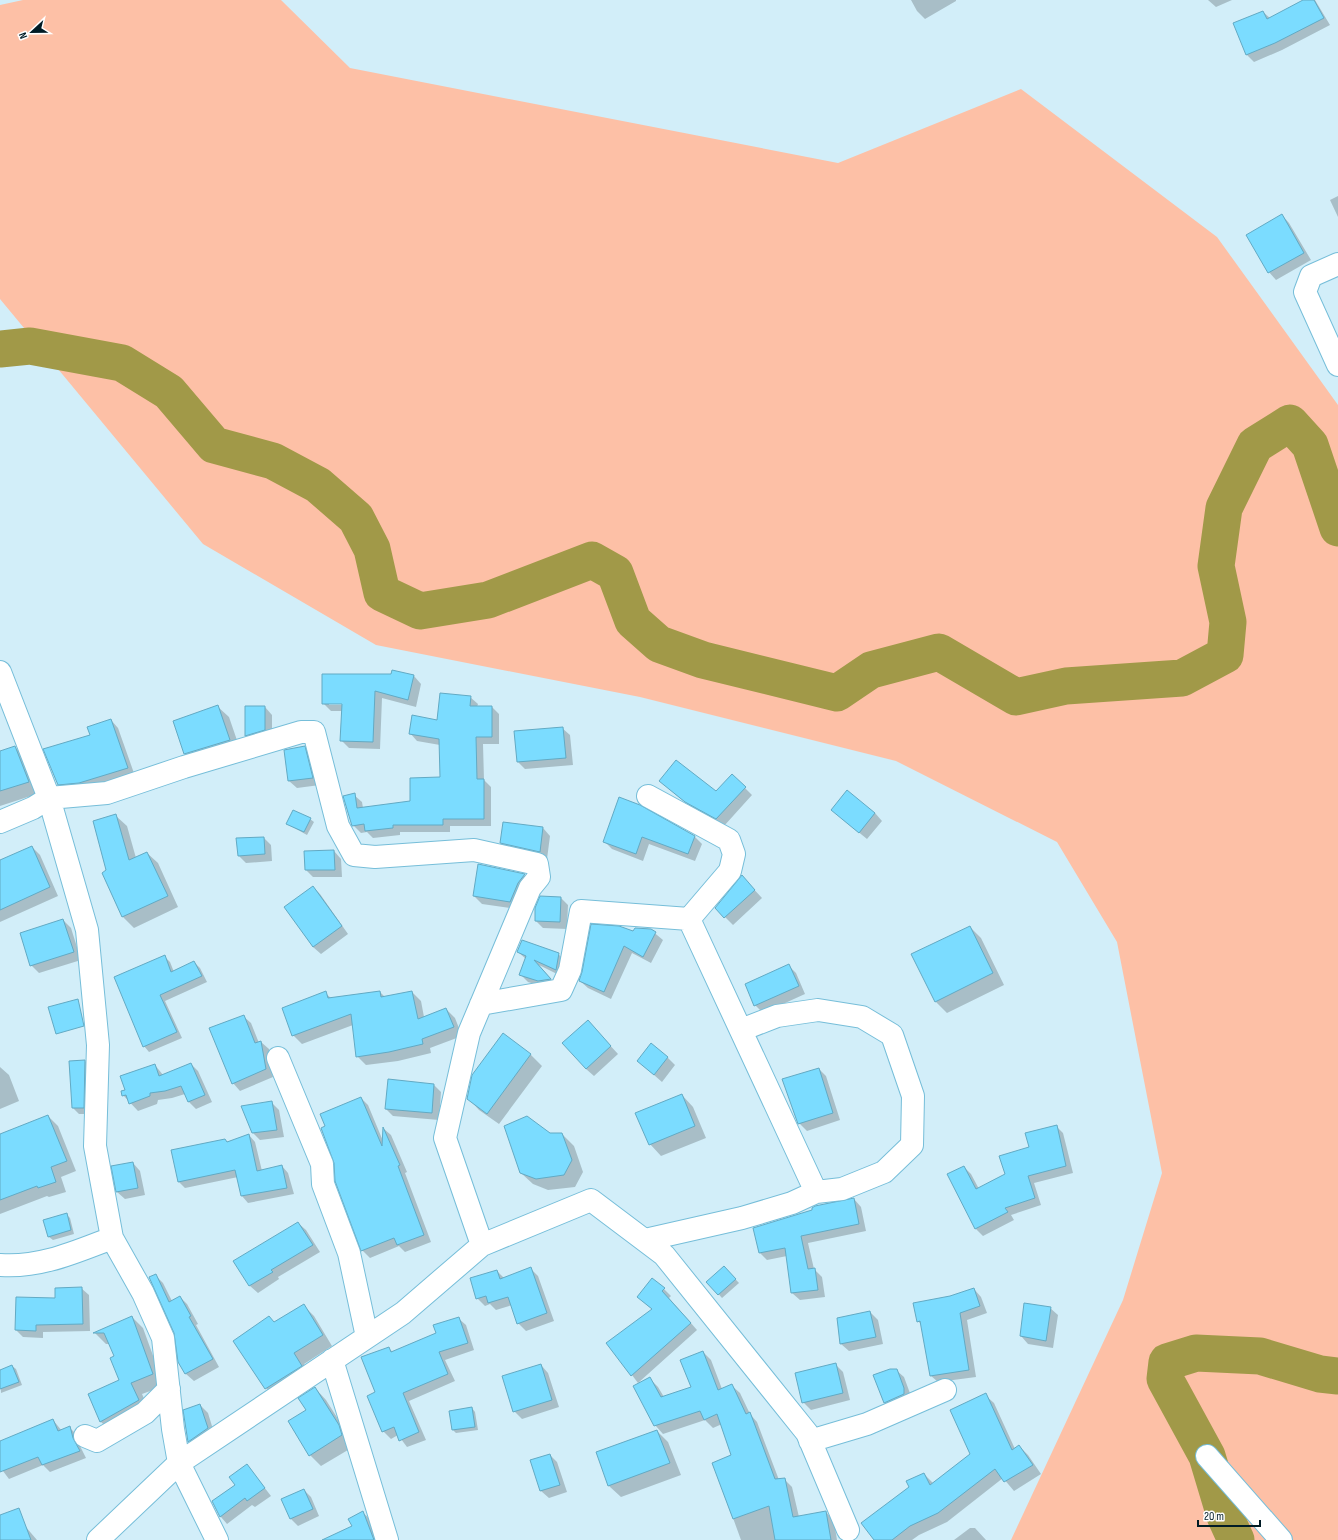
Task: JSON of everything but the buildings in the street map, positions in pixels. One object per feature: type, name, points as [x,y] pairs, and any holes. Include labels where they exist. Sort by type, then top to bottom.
[{"type":"street","points":[[1338,264],[1311,276],[1304,292],[1338,365]]},
{"type":"street","points":[[0,672],[49,798],[87,930],[98,1045],[95,1146],[112,1238],[143,1293],[163,1338],[179,1463],[217,1540]]},
{"type":"street","points":[[0,822],[33,808],[49,798],[107,793],[184,767],[302,732],[314,732],[338,826],[354,855],[375,857],[474,850],[538,864],[539,877],[530,888],[469,1033],[445,1138],[482,1245]]},
{"type":"street","points":[[648,796],[729,840],[734,854],[730,871],[689,919]]},
{"type":"street","points":[[481,1004],[561,990],[570,970],[581,911],[689,919]]},
{"type":"street","points":[[689,919],[816,1192]]},
{"type":"street","points":[[645,1240],[742,1218],[792,1203],[816,1192],[842,1189],[884,1172],[912,1145],[913,1096],[892,1035],[862,1017],[818,1010],[777,1016],[741,1030]]},
{"type":"street","points":[[278,1058],[322,1164],[323,1184],[349,1253],[367,1337]]},
{"type":"street","points":[[98,1540],[179,1463],[403,1313],[482,1245],[591,1200],[664,1255],[806,1434],[848,1530]]},
{"type":"street","points":[[0,1265],[15,1266],[47,1262],[112,1238]]},
{"type":"street","points":[[332,1360],[387,1540]]},
{"type":"street","points":[[85,1436],[97,1441],[145,1413],[169,1389]]},
{"type":"street","points":[[810,1441],[867,1424],[945,1390]]},
{"type":"street","points":[[1207,1456],[1281,1540]]},
{"type":"shaded area","points":[[23,0],[281,0],[350,68],[838,163],[1021,89],[1217,237],[1338,405],[1338,1540],[1011,1540],[1123,1300],[1162,1173],[1117,942],[1057,842],[896,761],[640,697],[376,645],[203,544],[0,299],[0,5]]},
{"type":"waterway","points":[[0,349],[30,346],[122,363],[169,392],[214,445],[273,461],[318,485],[356,518],[372,549],[382,593],[420,611],[488,600],[592,560],[615,573],[633,621],[659,644],[703,660],[837,693],[871,670],[939,652],[1016,697],[1066,686],[1182,678],[1225,655],[1228,622],[1216,566],[1224,508],[1255,445],[1290,423],[1310,445],[1338,528]]},
{"type":"waterway","points":[[1236,1540],[1225,1516],[1207,1456],[1165,1379],[1167,1362],[1196,1353],[1260,1356],[1320,1374],[1338,1376]]}]
